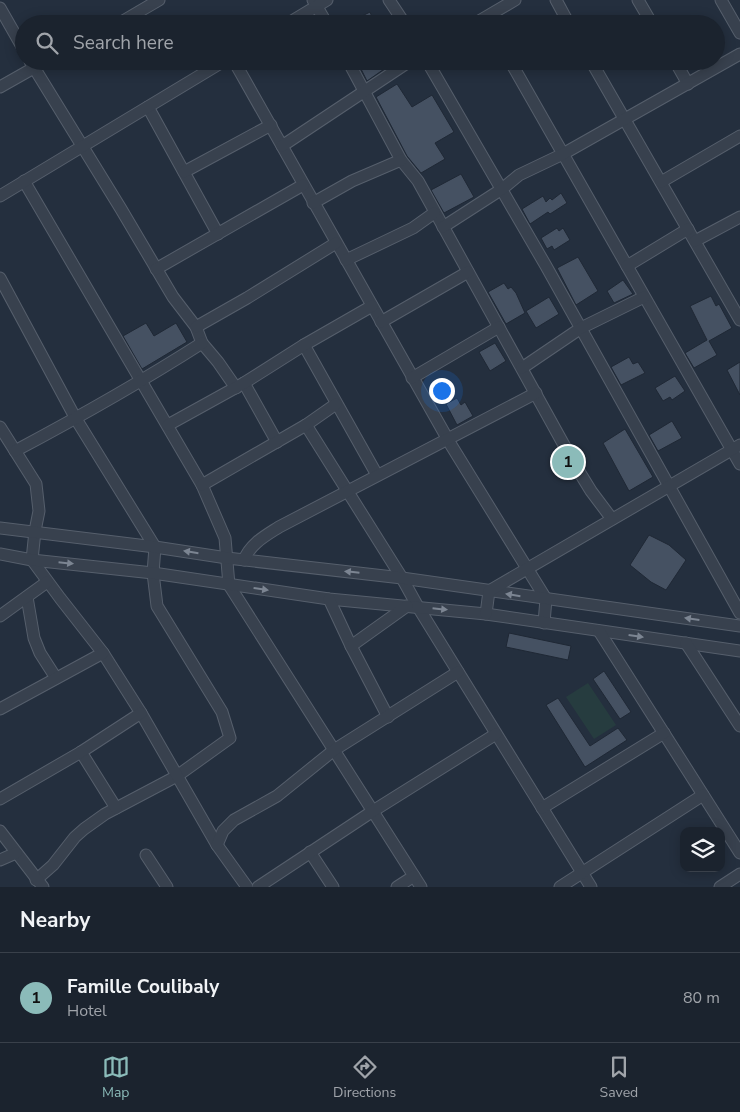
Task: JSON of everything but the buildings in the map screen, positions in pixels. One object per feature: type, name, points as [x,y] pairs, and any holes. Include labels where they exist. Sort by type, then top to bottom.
[{"type":"street","points":[[9,0],[0,7],[15,34]]},
{"type":"street","points":[[133,15],[159,0]]},
{"type":"street","points":[[389,0],[399,15]]},
{"type":"street","points":[[495,15],[515,0]]},
{"type":"street","points":[[556,0],[564,15]]},
{"type":"street","points":[[638,0],[647,15]]},
{"type":"street","points":[[721,0],[740,33]]},
{"type":"street","points":[[300,15],[319,2],[324,15]]},
{"type":"street","points":[[725,63],[740,54]]},
{"type":"street","points":[[0,87],[25,70]]},
{"type":"street","points":[[35,70],[173,298],[196,327],[202,343],[240,385],[277,442]]},
{"type":"street","points":[[0,196],[209,70]]},
{"type":"street","points":[[239,70],[412,378],[546,599],[544,623]]},
{"type":"street","points":[[353,70],[401,160],[418,181],[434,213],[536,393],[551,424],[590,491],[612,519]]},
{"type":"street","points":[[282,146],[396,70]]},
{"type":"street","points":[[432,70],[581,328],[740,613]]},
{"type":"street","points":[[515,70],[644,297],[736,447],[740,464]]},
{"type":"street","points":[[596,70],[740,320]]},
{"type":"street","points":[[679,70],[688,84]]},
{"type":"street","points":[[443,227],[502,189],[519,175],[563,154],[712,70]]},
{"type":"street","points":[[148,107],[218,234]]},
{"type":"street","points":[[184,172],[271,124]]},
{"type":"street","points":[[661,182],[740,136]]},
{"type":"street","points":[[313,203],[352,181],[401,160]]},
{"type":"street","points":[[24,181],[202,486],[222,527],[225,538],[229,585],[421,887]]},
{"type":"street","points":[[156,269],[303,186]]},
{"type":"street","points":[[346,260],[413,228],[434,213]]},
{"type":"street","points":[[695,241],[740,216]]},
{"type":"street","points":[[627,266],[688,229]]},
{"type":"street","points":[[196,327],[336,243]]},
{"type":"street","points":[[381,322],[468,272]]},
{"type":"street","points":[[0,278],[76,419],[155,546],[153,573],[157,606],[222,712],[230,738],[177,776],[116,808],[79,833],[40,883],[0,832]]},
{"type":"street","points":[[522,368],[581,328],[644,297]]},
{"type":"street","points":[[168,425],[240,385],[372,306]]},
{"type":"street","points":[[412,378],[499,328]]},
{"type":"street","points":[[15,451],[141,382],[202,343]]},
{"type":"street","points":[[304,345],[377,475]]},
{"type":"street","points":[[244,560],[247,551],[279,527],[536,393]]},
{"type":"street","points":[[202,486],[306,425],[336,404]]},
{"type":"street","points":[[306,425],[402,578],[412,606],[458,672],[591,887]]},
{"type":"street","points":[[0,429],[36,484],[39,511],[34,531],[32,560],[103,653],[141,713],[217,845],[247,887]]},
{"type":"street","points":[[489,591],[736,447]]},
{"type":"street","points":[[0,528],[155,546],[227,558],[402,578],[740,626]]},
{"type":"street","points":[[0,554],[32,560],[153,573],[329,599],[486,614],[740,651]]},
{"type":"street","points":[[0,616],[47,582]]},
{"type":"street","points":[[486,614],[489,591]]},
{"type":"street","points":[[26,597],[34,638],[40,654],[56,678]]},
{"type":"street","points":[[329,599],[388,717]]},
{"type":"street","points":[[351,646],[412,606]]},
{"type":"street","points":[[598,631],[740,853]]},
{"type":"street","points":[[686,643],[740,726]]},
{"type":"street","points":[[0,709],[103,653]]},
{"type":"street","points":[[217,845],[223,832],[234,820],[277,796],[334,750],[458,672]]},
{"type":"street","points":[[0,799],[81,752],[141,713]]},
{"type":"street","points":[[542,808],[664,733]]},
{"type":"street","points":[[258,887],[373,811],[496,734]]},
{"type":"street","points":[[81,752],[116,808]]},
{"type":"street","points":[[560,887],[703,795]]},
{"type":"street","points":[[0,860],[16,852]]},
{"type":"street","points":[[310,852],[333,887]]},
{"type":"street","points":[[146,855],[167,887]]},
{"type":"street","points":[[720,887],[740,875]]},
{"type":"street","points":[[397,887],[414,876]]},
{"type":"green space","points":[[588,683],[616,725],[594,739],[566,697]]},
{"type":"place","name":"Famille Coulibaly","points":[[568,462]]}]
